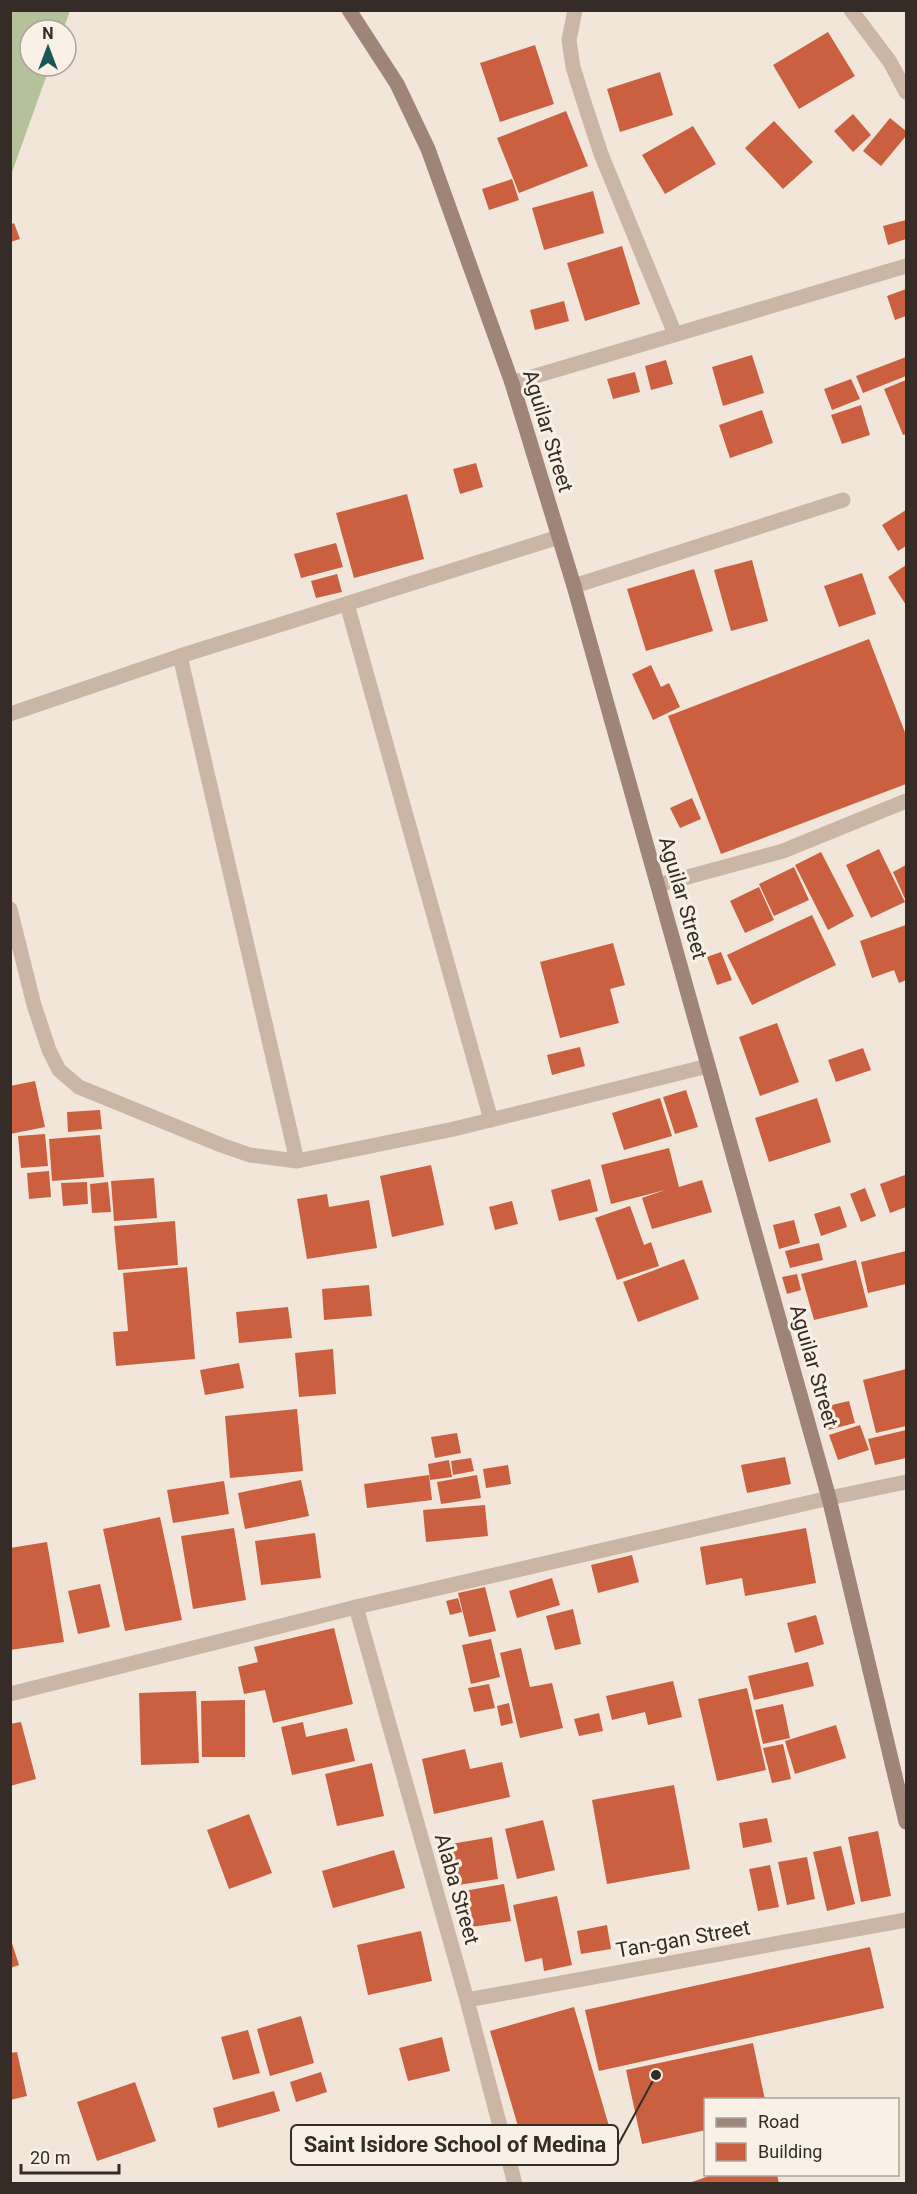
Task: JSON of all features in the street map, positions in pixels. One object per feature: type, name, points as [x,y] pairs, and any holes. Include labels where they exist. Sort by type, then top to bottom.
[{"type":"main road","name":"Aguilar Street","points":[[349,10],[397,84],[428,148],[512,383],[574,586],[829,1498],[906,1822]]},
{"type":"street","points":[[575,10],[569,40],[573,66],[583,99],[602,154],[675,334]]},
{"type":"street","points":[[851,10],[890,62],[906,92]]},
{"type":"street","points":[[512,383],[906,266]]},
{"type":"street","points":[[574,586],[843,500]]},
{"type":"street","points":[[10,714],[180,656],[559,537]]},
{"type":"street","points":[[347,604],[491,1120]]},
{"type":"street","points":[[180,656],[297,1161]]},
{"type":"street","points":[[658,885],[783,851],[906,801]]},
{"type":"street","points":[[10,909],[34,1005],[48,1050],[59,1070],[79,1087],[250,1155],[297,1161],[491,1120],[708,1066]]},
{"type":"street","points":[[10,1694],[356,1607],[906,1482]]},
{"type":"street","name":"Alaba Street","points":[[356,1607],[467,2000],[515,2184]]},
{"type":"street","name":"Tan-gan Street","points":[[467,2000],[906,1920]]},
{"type":"green space","points":[[11,10],[70,11],[67,18],[18,18],[18,78],[46,78],[11,175]]},
{"type":"building","points":[[828,32],[855,76],[799,109],[773,65]]},
{"type":"building","points":[[535,45],[554,104],[500,122],[480,63]]},
{"type":"building","points":[[660,72],[673,115],[620,132],[607,89]]},
{"type":"building","points":[[566,111],[588,166],[519,193],[497,138]]},
{"type":"building","points":[[853,114],[871,135],[853,152],[834,131]]},
{"type":"building","points":[[890,118],[906,131],[906,136],[881,166],[863,151]]},
{"type":"building","points":[[774,121],[813,162],[783,189],[745,148]]},
{"type":"building","points":[[693,126],[716,164],[665,194],[642,155]]},
{"type":"building","points":[[512,179],[519,200],[489,210],[482,189]]},
{"type":"building","points":[[593,191],[604,233],[544,250],[532,208]]},
{"type":"building","points":[[906,220],[906,239],[888,245],[883,226]]},
{"type":"building","points":[[14,223],[20,239],[10,242],[10,225]]},
{"type":"building","points":[[622,246],[640,304],[585,321],[567,263]]},
{"type":"building","points":[[906,289],[906,316],[895,320],[887,296]]},
{"type":"building","points":[[564,301],[569,321],[535,330],[530,310]]},
{"type":"building","points":[[752,355],[764,393],[723,406],[712,367]]},
{"type":"building","points":[[906,357],[906,376],[863,393],[856,376]]},
{"type":"building","points":[[666,360],[673,384],[651,390],[645,366]]},
{"type":"building","points":[[635,372],[640,392],[613,399],[607,379]]},
{"type":"building","points":[[851,379],[860,399],[832,410],[824,389]]},
{"type":"building","points":[[906,380],[906,434],[903,435],[884,389]]},
{"type":"building","points":[[861,405],[870,435],[842,444],[831,415]]},
{"type":"building","points":[[762,410],[773,443],[730,458],[719,425]]},
{"type":"building","points":[[476,463],[483,487],[460,494],[453,469]]},
{"type":"building","points":[[407,494],[424,559],[354,578],[336,513]]},
{"type":"building","points":[[906,510],[906,546],[898,551],[882,525]]},
{"type":"building","points":[[336,543],[343,567],[301,578],[294,554]]},
{"type":"building","points":[[752,560],[768,621],[731,631],[714,570]]},
{"type":"building","points":[[906,565],[906,605],[888,577]]},
{"type":"building","points":[[694,569],[713,631],[646,651],[627,589]]},
{"type":"building","points":[[862,573],[876,614],[839,627],[824,586]]},
{"type":"building","points":[[337,574],[342,592],[316,598],[311,581]]},
{"type":"building","points":[[869,639],[906,735],[906,784],[721,854],[668,716]]},
{"type":"building","points":[[651,665],[661,687],[669,683],[680,707],[653,720],[632,674]]},
{"type":"building","points":[[692,798],[701,819],[680,828],[670,808]]},
{"type":"building","points":[[879,849],[905,902],[871,918],[846,865]]},
{"type":"building","points":[[821,852],[854,916],[828,930],[795,865]]},
{"type":"building","points":[[906,865],[906,901],[893,872]]},
{"type":"building","points":[[794,867],[809,900],[774,916],[759,884]]},
{"type":"building","points":[[759,887],[774,920],[745,933],[730,901]]},
{"type":"building","points":[[812,915],[836,965],[752,1005],[727,955]]},
{"type":"building","points":[[906,925],[906,980],[899,983],[894,970],[872,978],[860,941]]},
{"type":"building","points":[[613,943],[625,985],[610,989],[619,1023],[560,1038],[540,962]]},
{"type":"building","points":[[721,952],[732,980],[717,985],[707,957]]},
{"type":"building","points":[[777,1023],[799,1082],[760,1096],[739,1037]]},
{"type":"building","points":[[580,1047],[585,1066],[552,1075],[547,1055]]},
{"type":"building","points":[[863,1048],[871,1070],[836,1082],[828,1060]]},
{"type":"building","points":[[35,1081],[45,1127],[10,1134],[10,1086]]},
{"type":"building","points":[[686,1090],[698,1127],[675,1134],[663,1097]]},
{"type":"building","points":[[660,1098],[672,1136],[624,1150],[612,1113]]},
{"type":"building","points":[[817,1098],[831,1142],[769,1162],[755,1118]]},
{"type":"building","points":[[100,1110],[102,1129],[68,1132],[67,1112]]},
{"type":"building","points":[[45,1134],[48,1166],[21,1168],[18,1136]]},
{"type":"building","points":[[100,1135],[104,1177],[52,1181],[49,1139]]},
{"type":"building","points":[[669,1148],[679,1187],[702,1180],[712,1212],[652,1229],[642,1198],[665,1190],[611,1204],[601,1165]]},
{"type":"building","points":[[431,1165],[444,1225],[392,1237],[380,1176]]},
{"type":"building","points":[[49,1171],[51,1197],[29,1199],[27,1173]]},
{"type":"building","points":[[905,1175],[906,1207],[890,1213],[880,1184]]},
{"type":"building","points":[[154,1178],[157,1218],[114,1221],[111,1181]]},
{"type":"building","points":[[590,1179],[598,1211],[559,1221],[551,1190]]},
{"type":"building","points":[[87,1182],[88,1204],[63,1206],[61,1183]]},
{"type":"building","points":[[108,1182],[111,1212],[92,1213],[90,1184]]},
{"type":"building","points":[[865,1188],[876,1216],[861,1222],[850,1194]]},
{"type":"building","points":[[327,1194],[329,1207],[369,1200],[377,1248],[307,1259],[297,1199]]},
{"type":"building","points":[[512,1201],[518,1224],[495,1230],[489,1207]]},
{"type":"building","points":[[630,1206],[644,1245],[651,1242],[659,1266],[617,1280],[595,1218]]},
{"type":"building","points":[[840,1206],[847,1227],[821,1236],[814,1214]]},
{"type":"building","points":[[794,1220],[800,1243],[779,1249],[773,1225]]},
{"type":"building","points":[[175,1221],[178,1265],[118,1270],[114,1226]]},
{"type":"building","points":[[819,1243],[823,1260],[790,1268],[785,1251]]},
{"type":"building","points":[[906,1251],[906,1284],[868,1293],[861,1262]]},
{"type":"building","points":[[684,1259],[699,1299],[638,1322],[623,1282]]},
{"type":"building","points":[[856,1260],[868,1307],[814,1320],[801,1274]]},
{"type":"building","points":[[187,1267],[195,1359],[116,1366],[113,1332],[128,1331],[123,1273]]},
{"type":"building","points":[[797,1274],[801,1290],[787,1294],[782,1277]]},
{"type":"building","points":[[369,1285],[372,1316],[324,1320],[322,1289]]},
{"type":"building","points":[[288,1307],[292,1338],[239,1343],[236,1312]]},
{"type":"building","points":[[333,1349],[336,1394],[299,1397],[295,1353]]},
{"type":"building","points":[[239,1363],[244,1388],[205,1395],[200,1370]]},
{"type":"building","points":[[906,1369],[906,1426],[876,1433],[863,1380]]},
{"type":"building","points":[[849,1401],[855,1423],[828,1430],[823,1407]]},
{"type":"building","points":[[297,1409],[303,1471],[230,1478],[225,1416]]},
{"type":"building","points":[[860,1425],[869,1450],[838,1460],[829,1435]]},
{"type":"building","points":[[906,1430],[906,1458],[875,1465],[868,1439]]},
{"type":"building","points":[[457,1433],[461,1453],[435,1458],[431,1437]]},
{"type":"building","points":[[785,1457],[791,1484],[747,1493],[741,1465]]},
{"type":"building","points":[[471,1458],[474,1471],[453,1475],[451,1461]]},
{"type":"building","points":[[449,1460],[452,1477],[430,1480],[428,1464]]},
{"type":"building","points":[[508,1465],[511,1484],[486,1488],[483,1469]]},
{"type":"building","points":[[429,1475],[432,1500],[367,1508],[364,1484]]},
{"type":"building","points":[[477,1475],[481,1498],[441,1504],[437,1482]]},
{"type":"building","points":[[301,1480],[309,1516],[245,1529],[238,1493]]},
{"type":"building","points":[[224,1481],[229,1514],[173,1523],[167,1490]]},
{"type":"building","points":[[485,1505],[488,1536],[426,1542],[423,1510]]},
{"type":"building","points":[[160,1517],[182,1620],[125,1631],[103,1529]]},
{"type":"building","points":[[234,1528],[246,1600],[193,1609],[181,1536]]},
{"type":"building","points":[[806,1528],[816,1583],[745,1596],[742,1578],[706,1585],[700,1547]]},
{"type":"building","points":[[315,1533],[321,1578],[261,1585],[255,1541]]},
{"type":"building","points":[[47,1542],[64,1642],[10,1650],[10,1548]]},
{"type":"building","points":[[632,1555],[639,1582],[598,1593],[591,1565]]},
{"type":"building","points":[[552,1578],[560,1605],[517,1618],[509,1591]]},
{"type":"building","points":[[100,1584],[110,1627],[78,1634],[68,1591]]},
{"type":"building","points":[[485,1587],[496,1631],[469,1637],[458,1593]]},
{"type":"building","points":[[458,1598],[462,1612],[450,1615],[446,1601]]},
{"type":"building","points":[[573,1609],[581,1644],[555,1650],[546,1616]]},
{"type":"building","points":[[816,1615],[824,1644],[795,1653],[787,1623]]},
{"type":"building","points":[[334,1628],[353,1704],[273,1723],[265,1690],[244,1694],[238,1667],[258,1662],[254,1647]]},
{"type":"building","points":[[491,1639],[500,1677],[471,1684],[462,1645]]},
{"type":"building","points":[[521,1648],[530,1687],[552,1683],[563,1728],[520,1738],[500,1653]]},
{"type":"building","points":[[808,1662],[814,1686],[754,1700],[748,1676]]},
{"type":"building","points":[[673,1681],[682,1717],[648,1725],[645,1712],[612,1720],[606,1696]]},
{"type":"building","points":[[489,1684],[495,1708],[474,1712],[468,1688]]},
{"type":"building","points":[[747,1688],[766,1770],[717,1781],[698,1699]]},
{"type":"building","points":[[196,1691],[199,1763],[141,1765],[139,1693]]},
{"type":"building","points":[[245,1700],[245,1757],[202,1757],[201,1701]]},
{"type":"building","points":[[509,1703],[513,1723],[501,1726],[497,1706]]},
{"type":"building","points":[[783,1704],[790,1738],[763,1744],[755,1710]]},
{"type":"building","points":[[599,1713],[603,1731],[579,1736],[574,1719]]},
{"type":"building","points":[[21,1722],[36,1779],[10,1786],[10,1724]]},
{"type":"building","points":[[303,1722],[306,1737],[347,1728],[355,1761],[292,1775],[281,1727]]},
{"type":"building","points":[[836,1725],[846,1758],[795,1774],[785,1741]]},
{"type":"building","points":[[783,1744],[791,1779],[772,1783],[763,1748]]},
{"type":"building","points":[[465,1749],[470,1769],[502,1762],[510,1797],[434,1814],[422,1759]]},
{"type":"building","points":[[372,1763],[384,1816],[337,1826],[325,1774]]},
{"type":"building","points":[[674,1785],[690,1869],[607,1884],[592,1800]]},
{"type":"building","points":[[249,1814],[272,1873],[229,1889],[207,1830]]},
{"type":"building","points":[[767,1818],[772,1842],[743,1848],[739,1823]]},
{"type":"building","points":[[543,1820],[555,1870],[517,1879],[505,1829]]},
{"type":"building","points":[[878,1831],[891,1896],[861,1902],[848,1837]]},
{"type":"building","points":[[492,1837],[498,1879],[458,1885],[451,1844]]},
{"type":"building","points":[[841,1846],[855,1904],[827,1911],[813,1852]]},
{"type":"building","points":[[394,1850],[405,1888],[333,1908],[322,1871]]},
{"type":"building","points":[[807,1857],[815,1899],[787,1905],[778,1862]]},
{"type":"building","points":[[770,1865],[779,1907],[758,1911],[749,1869]]},
{"type":"building","points":[[504,1884],[511,1921],[465,1928],[458,1892]]},
{"type":"building","points":[[557,1896],[572,1965],[544,1971],[542,1958],[525,1962],[513,1905]]},
{"type":"building","points":[[607,1925],[611,1949],[581,1954],[577,1931]]},
{"type":"building","points":[[421,1931],[432,1981],[368,1995],[357,1945]]},
{"type":"building","points":[[10,1937],[19,1965],[10,1968]]},
{"type":"building","points":[[870,1947],[884,2008],[599,2071],[585,2010]]},
{"type":"building","points":[[574,2007],[609,2126],[525,2150],[490,2031]]},
{"type":"building","points":[[301,2016],[314,2063],[270,2076],[257,2029]]},
{"type":"building","points":[[248,2030],[260,2073],[233,2080],[221,2037]]},
{"type":"building","points":[[442,2037],[450,2071],[408,2081],[399,2048]]},
{"type":"building","points":[[753,2043],[765,2098],[704,2098],[704,2130],[642,2144],[626,2070]]},
{"type":"building","points":[[17,2052],[27,2096],[10,2100],[10,2053]]},
{"type":"building","points":[[321,2072],[327,2092],[296,2102],[290,2082]]},
{"type":"building","points":[[135,2082],[156,2141],[97,2161],[77,2102]]},
{"type":"building","points":[[274,2091],[280,2111],[218,2128],[213,2108]]},
{"type":"building","points":[[709,2176],[777,2176],[779,2184],[686,2184]]},
{"type":"place","name":"Saint Isidore School of Medina","points":[[656,2075]]}]
